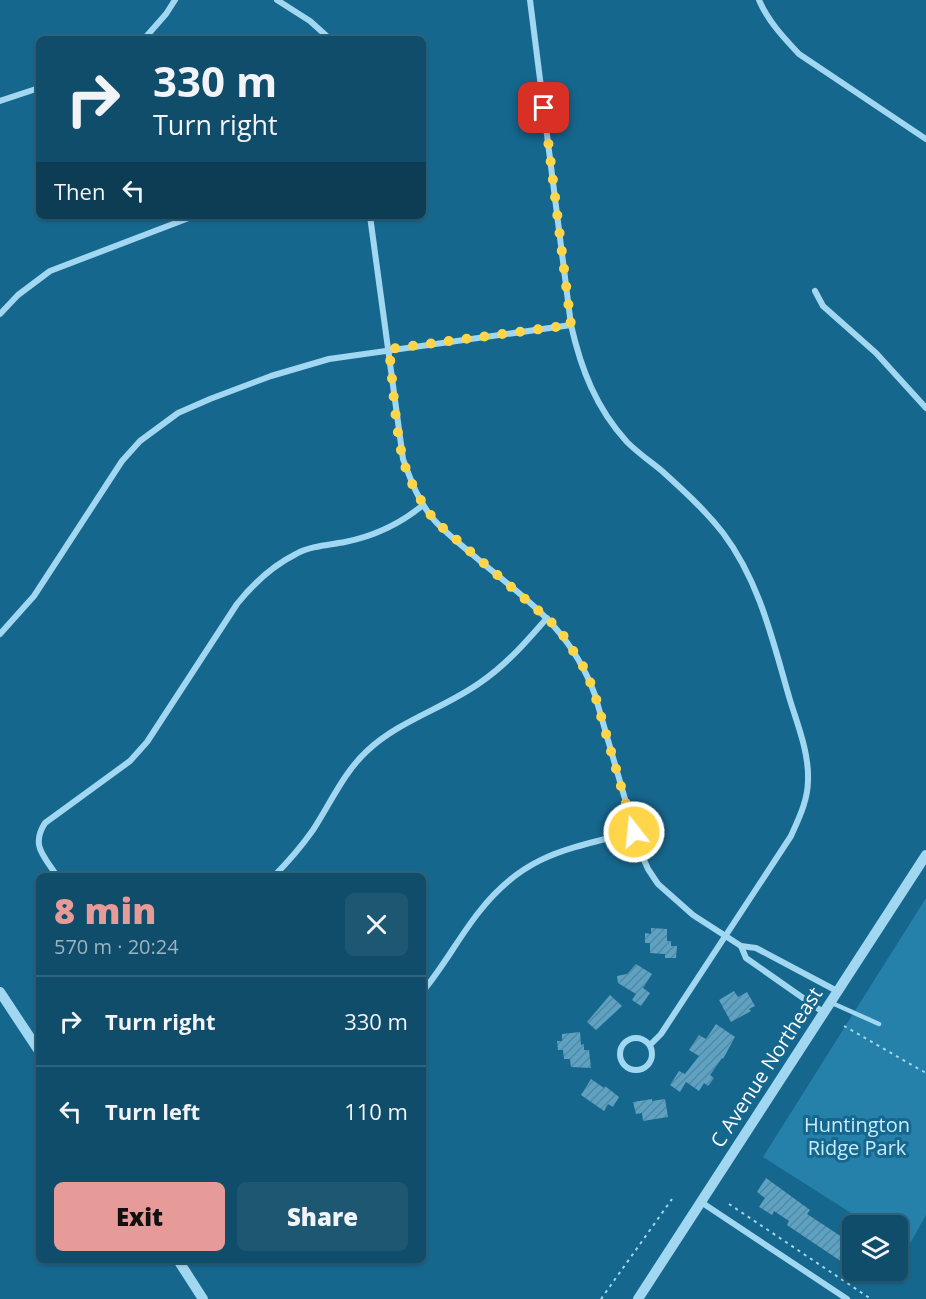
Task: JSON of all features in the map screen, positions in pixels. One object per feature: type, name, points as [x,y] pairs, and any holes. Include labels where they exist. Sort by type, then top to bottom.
[{"type":"street","points":[[147,36],[175,0]]},
{"type":"street","points":[[278,0],[310,21],[327,36]]},
{"type":"street","points":[[530,0],[571,325],[586,380],[611,422],[628,443],[696,502],[723,533],[748,573],[764,609],[805,752],[808,780],[803,809],[790,836],[661,1034],[650,1045]]},
{"type":"street","points":[[759,0],[781,36],[799,54],[926,139]]},
{"type":"street","points":[[0,101],[36,89]]},
{"type":"street","points":[[0,314],[50,270],[186,219]]},
{"type":"street","points":[[370,219],[403,459],[423,505],[435,521],[456,541],[561,632],[586,671],[634,832],[648,868],[658,884],[693,915],[741,946],[756,948],[837,991]]},
{"type":"street","points":[[815,291],[823,306],[876,353],[926,408]]},
{"type":"street","points":[[0,634],[34,596],[122,461],[140,441],[178,413],[271,376],[329,359],[571,325]]},
{"type":"street","points":[[55,873],[38,846],[39,833],[45,823],[130,761],[147,742],[237,604],[250,588],[265,574],[298,552],[370,536],[407,519],[423,505]]},
{"type":"street","points":[[277,873],[312,831],[350,771],[365,752],[389,734],[480,683],[526,643],[547,618]]},
{"type":"street","points":[[426,988],[441,970],[477,913],[510,878],[535,861],[563,850],[634,832]]},
{"type":"street","name":"C Avenue Northeast","points":[[638,1299],[822,1012],[926,855]]},
{"type":"street","points":[[741,946],[747,958],[822,1012]]},
{"type":"street","points":[[0,992],[36,1046]]},
{"type":"street","points":[[641,1038],[650,1045],[653,1055],[645,1068],[630,1069],[622,1062],[620,1057],[622,1046],[630,1039],[641,1038]]},
{"type":"street","points":[[701,1202],[847,1299]]},
{"type":"street","points":[[180,1263],[203,1299]]},
{"type":"lane","points":[[829,1002],[879,1024]]},
{"type":"path","points":[[844,1026],[926,1073]]},
{"type":"path","points":[[601,1299],[672,1199]]},
{"type":"path","points":[[729,1204],[872,1299]]},
{"type":"green space","name":"Huntington Ridge Park","points":[[926,898],[926,1215],[908,1247],[908,1215],[854,1215],[763,1157]]},
{"type":"building","points":[[651,928],[667,929],[667,941],[671,941],[671,946],[677,946],[676,958],[665,958],[665,954],[650,953],[650,943],[645,943],[645,933],[651,934]]},
{"type":"building","points":[[636,964],[652,974],[643,988],[650,993],[641,1006],[632,1000],[636,994],[618,983],[617,976],[627,974]]},
{"type":"building","points":[[734,991],[738,997],[747,992],[755,1006],[749,1009],[751,1011],[731,1022],[719,1000]]},
{"type":"building","points":[[610,995],[622,1006],[596,1030],[587,1022]]},
{"type":"building","points":[[716,1024],[735,1037],[723,1059],[710,1075],[714,1078],[708,1086],[704,1083],[699,1091],[686,1082],[680,1092],[670,1085],[679,1071],[685,1074],[699,1056],[689,1050],[699,1035],[706,1039]]},
{"type":"building","points":[[580,1032],[581,1045],[584,1044],[584,1050],[589,1050],[591,1068],[571,1067],[570,1059],[564,1059],[563,1050],[558,1050],[557,1041],[562,1041],[562,1034]]},
{"type":"building","points":[[591,1079],[619,1097],[613,1107],[608,1104],[604,1111],[581,1095]]},
{"type":"building","points":[[652,1099],[652,1101],[665,1099],[668,1117],[643,1121],[642,1113],[636,1114],[633,1102]]},
{"type":"building","points":[[766,1178],[810,1210],[807,1214],[842,1237],[842,1262],[787,1225],[789,1221],[774,1211],[772,1215],[759,1207],[765,1198],[757,1192]]},
{"type":"route","points":[[544,108],[571,325],[389,349],[391,369],[403,459],[423,505],[435,521],[456,541],[547,618],[574,650],[586,671],[595,695],[634,832]]}]
